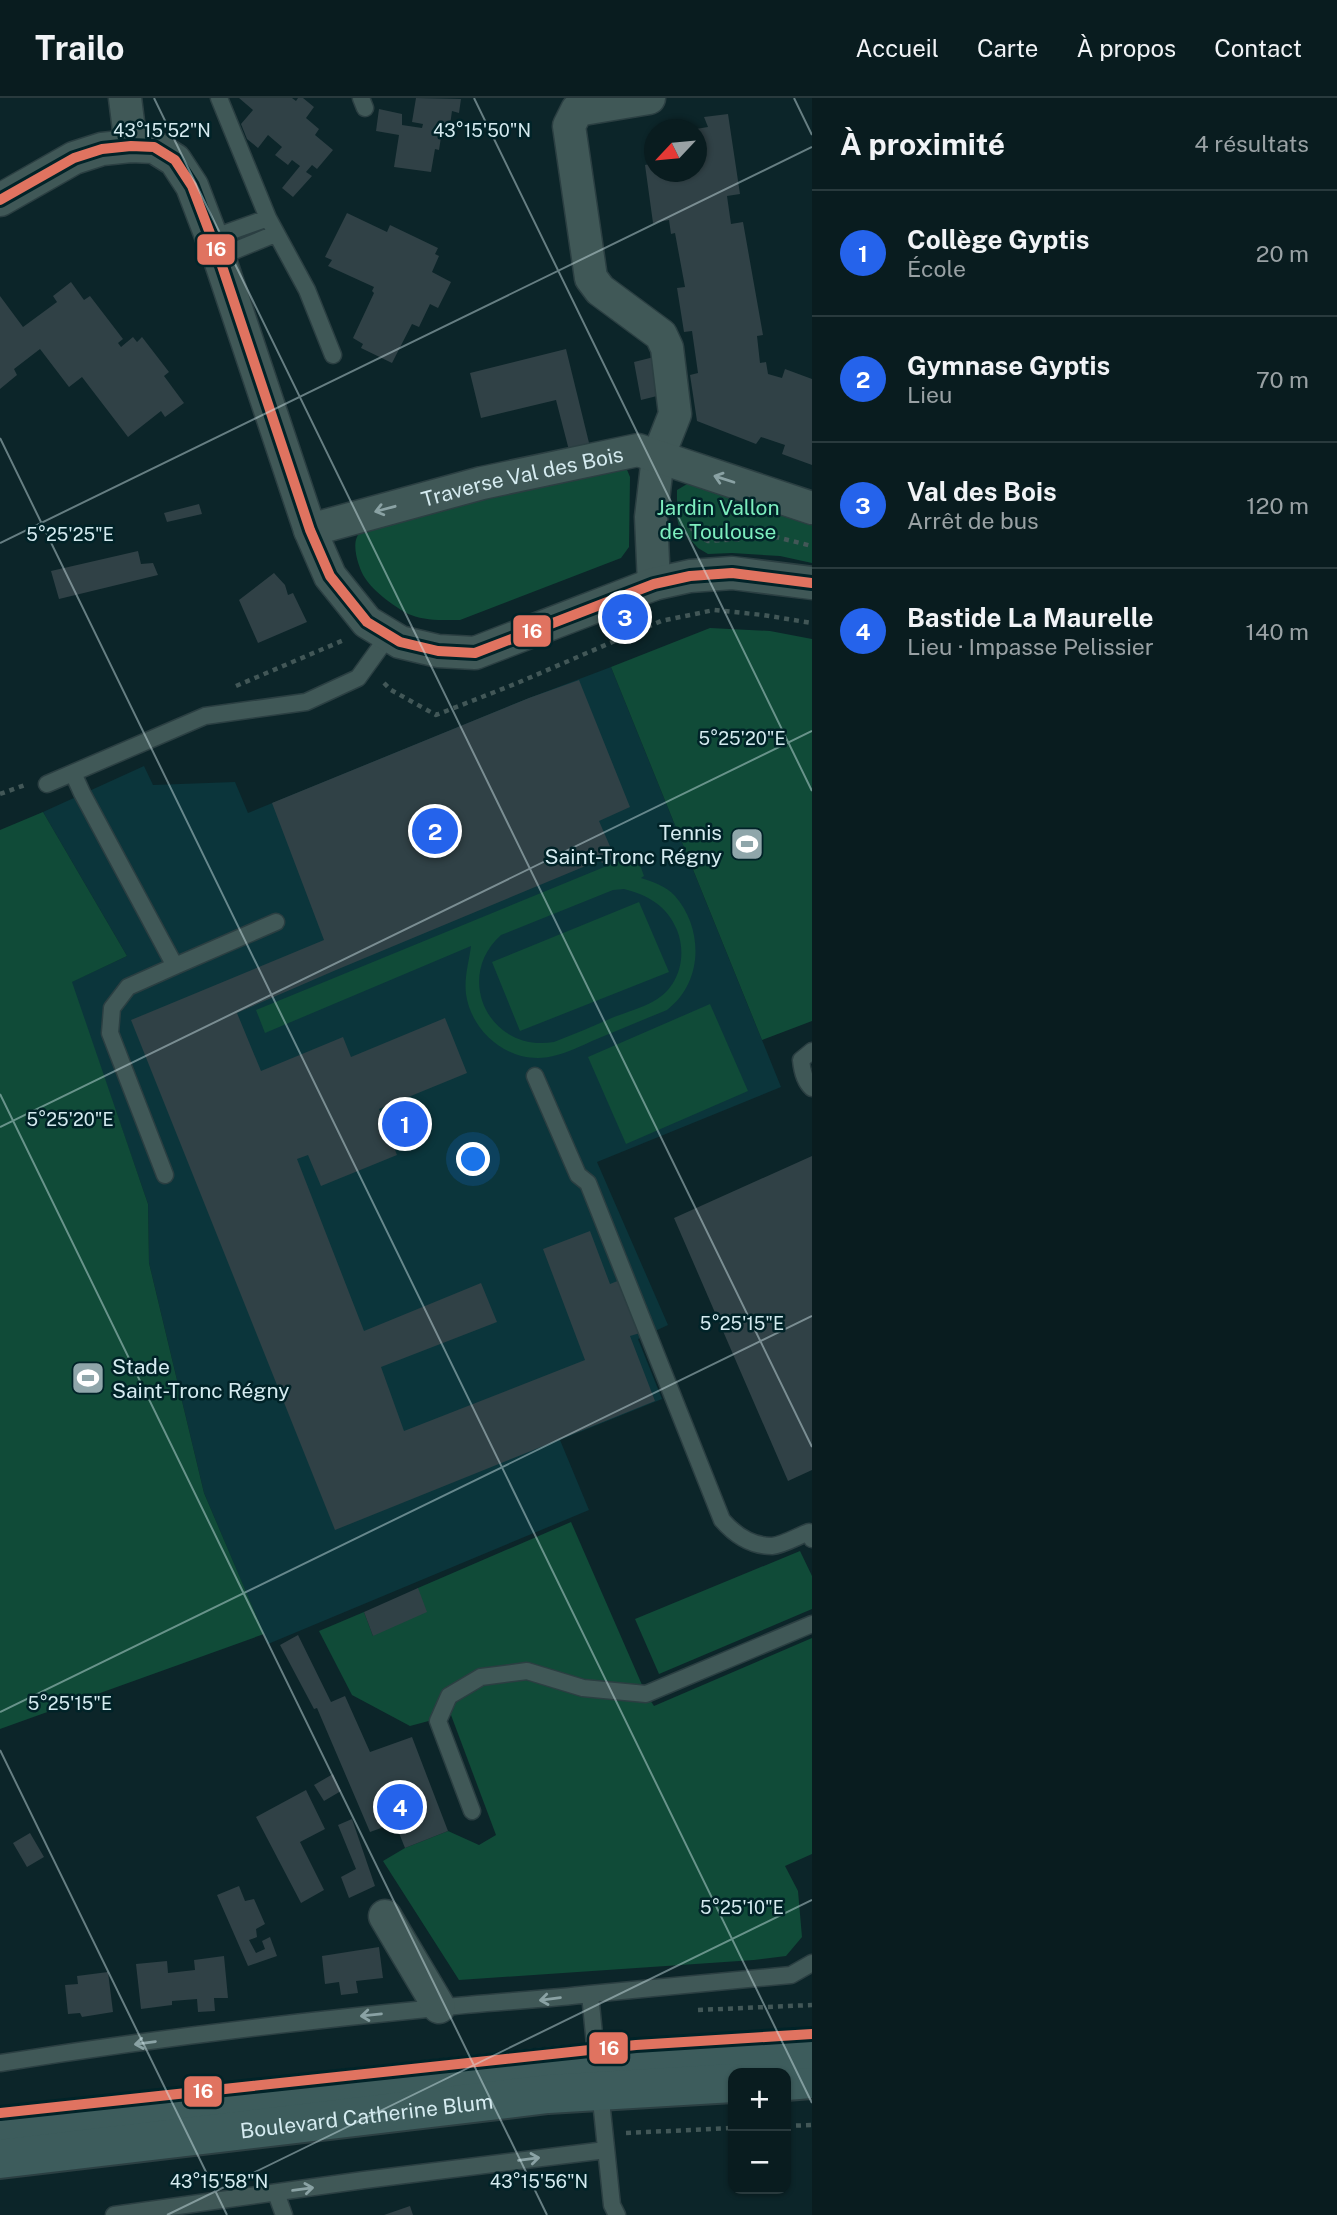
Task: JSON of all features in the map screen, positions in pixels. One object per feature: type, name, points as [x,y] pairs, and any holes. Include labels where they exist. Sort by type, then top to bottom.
[{"type":"street","points":[[125,98],[131,146]]},
{"type":"street","points":[[649,98],[578,110],[569,126],[591,278],[600,290],[661,335],[667,348],[675,414],[658,457],[651,517],[654,584]]},
{"type":"street","points":[[0,200],[74,158],[102,149],[154,147],[175,160],[192,186],[310,530],[330,576],[367,622],[400,642],[438,651],[475,653],[654,584],[690,576],[732,573],[812,583]]},
{"type":"street","name":"Traverse Val des Bois","points":[[310,530],[482,483],[638,450],[812,508]]},
{"type":"street","points":[[385,1916],[439,2007]]},
{"type":"street","name":"Boulevard Catherine Blum","points":[[0,2127],[599,2077],[812,2049]]},
{"type":"street","name":"Boulevard Catherine Blum","points":[[0,2159],[520,2097],[599,2077],[720,2092]]},
{"type":"street","points":[[791,2081],[812,2079]]},
{"type":"lane","points":[[219,98],[275,234],[307,290],[332,355]]},
{"type":"lane","points":[[215,248],[268,218]]},
{"type":"lane","points":[[215,248],[275,234]]},
{"type":"lane","points":[[47,784],[205,716],[306,702],[358,678],[389,635]]},
{"type":"lane","points":[[74,773],[82,793],[176,966]]},
{"type":"lane","points":[[165,1175],[110,1033],[112,1008],[128,987],[276,922]]},
{"type":"lane","points":[[812,1051],[801,1060],[802,1070],[812,1088]]},
{"type":"lane","points":[[535,1076],[578,1175],[588,1183],[722,1520],[734,1534],[753,1542],[773,1546],[809,1532],[812,1539]]},
{"type":"lane","points":[[472,1811],[438,1721],[449,1696],[481,1677],[527,1671],[583,1688],[646,1694],[812,1624]]},
{"type":"lane","points":[[0,2063],[271,2026],[439,2007],[533,2001],[791,1975],[812,1963]]},
{"type":"lane","points":[[590,1994],[612,2205],[617,2215]]},
{"type":"lane","points":[[0,2113],[599,2077],[812,2034]]},
{"type":"lane","points":[[0,2174],[569,2107],[599,2077]]},
{"type":"lane","points":[[114,2215],[606,2150]]},
{"type":"lane","points":[[276,2193],[284,2215]]},
{"type":"path","points":[[677,534],[692,528],[708,541],[776,537],[812,546]]},
{"type":"path","points":[[344,640],[391,690],[436,715],[661,621],[714,610],[812,623]]},
{"type":"path","points":[[0,794],[20,786]]},
{"type":"path","points":[[690,2011],[812,2005]]},
{"type":"path","points":[[791,2126],[812,2125]]},
{"type":"path","points":[[617,2134],[728,2128]]},
{"type":"shaded area","points":[[611,667],[781,1087],[597,1162],[668,1325],[638,1339],[662,1399],[560,1440],[589,1510],[268,1644],[204,1493],[149,1263],[148,1204],[71,982],[127,956],[43,812],[144,766],[153,785],[235,782],[248,813]]},
{"type":"green space","points":[[623,460],[630,477],[629,547],[621,558],[460,620],[429,619],[406,612],[373,588],[361,569],[356,552],[357,537],[366,527],[387,514]]},
{"type":"green space","name":"Jardin Vallon de Toulouse","points":[[699,477],[812,516],[812,563],[780,556],[708,554],[698,548],[679,527],[677,490]]},
{"type":"green space","name":"Tennis Saint-Tronc Régny","points":[[710,628],[770,631],[812,639],[812,1021],[762,1040],[611,667]]},
{"type":"green space","name":"Stade Saint-Tronc Régny","points":[[43,812],[127,956],[72,982],[148,1204],[149,1263],[204,1493],[264,1634],[0,1729],[0,830]]},
{"type":"green space","points":[[636,854],[644,876],[641,878],[663,887],[675,896],[691,924],[695,939],[693,971],[688,985],[679,999],[667,1010],[570,1051],[541,1058],[526,1057],[498,1045],[477,1023],[466,994],[471,946],[265,1033],[256,1010]],"holes":[[[613,890],[633,892],[649,898],[668,914],[680,940],[679,970],[670,988],[663,995],[645,1006],[554,1042],[531,1042],[512,1036],[496,1024],[485,1009],[480,991],[480,971],[487,952],[501,935]]]},
{"type":"green space","points":[[639,902],[669,972],[520,1031],[492,962]]},
{"type":"green space","points":[[710,1004],[748,1091],[626,1144],[588,1057]]},
{"type":"green space","points":[[571,1522],[646,1694],[654,1706],[812,1638],[812,1854],[785,1866],[798,1891],[802,1937],[786,1956],[459,1980],[383,1861],[405,1848],[448,1831],[479,1845],[496,1835],[451,1715],[410,1726],[352,1695],[319,1631],[364,1612],[373,1636],[418,1588]]},
{"type":"green space","points":[[800,1551],[812,1576],[812,1609],[659,1674],[635,1619]]},
{"type":"building","points":[[239,98],[292,98],[296,101],[303,98],[314,107],[306,118],[319,129],[315,135],[333,150],[317,169],[312,165],[306,172],[312,176],[293,197],[282,188],[300,166],[292,160],[288,165],[275,155],[282,147],[268,135],[258,148],[247,139],[241,124],[253,110]]},
{"type":"building","points":[[416,98],[461,99],[459,113],[452,111],[449,132],[442,131],[431,172],[394,167],[399,135],[376,131],[379,109],[402,114],[402,125],[422,128],[423,124],[412,122]]},
{"type":"building","points":[[728,114],[740,194],[727,196],[731,224],[743,222],[763,335],[757,336],[760,363],[766,362],[768,374],[782,378],[785,369],[812,379],[812,465],[782,454],[785,445],[761,437],[756,444],[697,421],[690,375],[698,373],[692,331],[684,332],[677,288],[685,287],[675,233],[671,234],[669,220],[653,223],[647,182],[707,182],[708,127],[704,117]]},
{"type":"building","points":[[347,213],[387,232],[390,225],[438,248],[435,254],[439,256],[432,272],[451,282],[438,308],[430,304],[419,327],[412,324],[392,363],[361,348],[363,344],[353,338],[374,293],[374,287],[328,266],[332,260],[325,257]]},
{"type":"building","points":[[71,282],[84,300],[90,296],[123,339],[118,343],[121,347],[133,337],[137,342],[142,337],[169,372],[164,376],[184,403],[165,417],[161,411],[128,437],[82,377],[69,387],[40,349],[14,369],[17,375],[0,389],[0,296],[23,327],[57,302],[53,296]]},
{"type":"building","points":[[566,349],[592,455],[571,458],[556,400],[481,418],[470,373]]},
{"type":"building","points":[[654,357],[661,395],[641,400],[634,362]]},
{"type":"building","points":[[199,504],[202,514],[167,522],[164,513]]},
{"type":"building","points":[[138,551],[141,564],[153,563],[158,575],[59,599],[51,571]]},
{"type":"building","points":[[274,573],[285,585],[288,595],[293,593],[307,622],[258,643],[239,600]]},
{"type":"building","points":[[579,680],[630,807],[599,821],[615,858],[602,863],[600,860],[237,1013],[261,1071],[343,1037],[351,1057],[445,1018],[467,1073],[379,1109],[397,1155],[321,1186],[308,1155],[297,1159],[364,1331],[481,1283],[497,1322],[381,1367],[404,1431],[585,1360],[543,1249],[590,1231],[610,1284],[620,1280],[640,1333],[630,1336],[655,1401],[335,1530],[131,1020],[324,940],[272,803]]},
{"type":"building","points":[[812,1156],[812,1470],[788,1481],[674,1218]]},
{"type":"building","points":[[418,1588],[427,1612],[373,1636],[364,1612]]},
{"type":"building","points":[[298,1635],[331,1702],[345,1696],[370,1752],[412,1737],[448,1831],[405,1848],[395,1823],[370,1832],[317,1708],[314,1709],[280,1645]]},
{"type":"building","points":[[333,1774],[341,1791],[324,1801],[314,1785]]},
{"type":"building","points":[[306,1790],[325,1829],[300,1842],[324,1890],[301,1903],[256,1817]]},
{"type":"building","points":[[352,1819],[375,1886],[349,1898],[341,1877],[356,1869],[338,1825]]},
{"type":"building","points":[[30,1833],[44,1857],[27,1867],[13,1843]]},
{"type":"building","points":[[239,1886],[245,1901],[254,1899],[265,1924],[256,1929],[257,1937],[249,1940],[256,1953],[265,1949],[262,1941],[270,1937],[277,1956],[248,1966],[217,1895]]},
{"type":"building","points":[[379,1947],[383,1978],[356,1981],[358,1993],[341,1995],[339,1982],[325,1984],[322,1956]]},
{"type":"building","points":[[224,1956],[228,1998],[214,1998],[215,2011],[198,2012],[197,1999],[172,2001],[172,2005],[141,2009],[136,1964],[167,1961],[168,1973],[195,1970],[194,1960]]},
{"type":"building","points":[[108,1972],[113,2012],[82,2017],[80,2013],[68,2014],[65,1985],[78,1984],[77,1976]]},
{"type":"building","points":[[410,2206],[413,2215],[384,2215]]},
{"type":"transit line","name":"16","points":[[0,200],[74,158],[102,149],[154,147],[175,160],[192,186],[219,257],[310,530],[330,576],[367,622],[400,642],[438,651],[475,653],[654,584],[690,576],[732,573],[812,583]]},
{"type":"transit line","name":"16","points":[[0,2113],[636,2045],[812,2034]]},
{"type":"place","name":"Val des Bois","points":[[625,617]]},
{"type":"place","name":"Gymnase Gyptis","points":[[435,831]]},
{"type":"place","name":"Tennis Saint-Tronc Régny","points":[[747,844]]},
{"type":"place","name":"Collège Gyptis","points":[[405,1124]]},
{"type":"place","name":"Stade Saint-Tronc Régny","points":[[88,1378]]},
{"type":"place","name":"Bastide La Maurelle","points":[[400,1807]]}]
